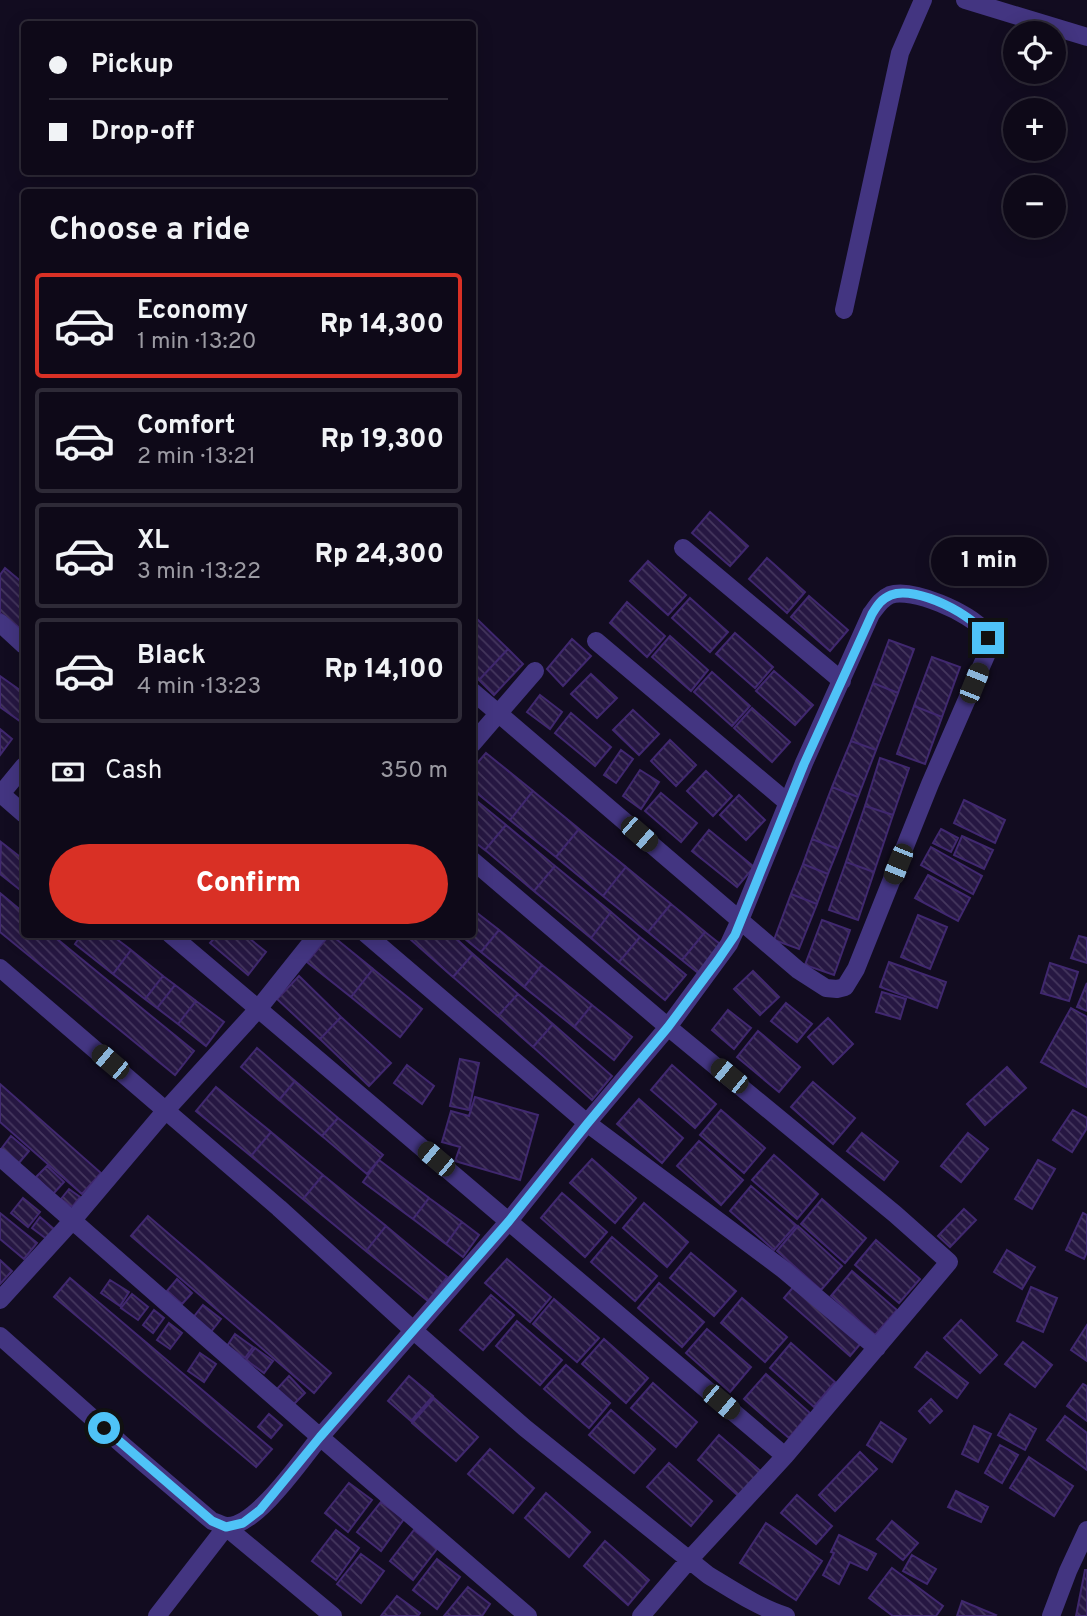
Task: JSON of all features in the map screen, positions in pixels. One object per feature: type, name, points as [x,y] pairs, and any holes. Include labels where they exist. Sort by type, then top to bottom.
[{"type":"street","points":[[844,310],[900,53],[923,0]]},
{"type":"street","points":[[965,0],[1087,37]]},
{"type":"street","points":[[683,548],[842,681]]},
{"type":"street","points":[[157,1616],[226,1527],[243,1523],[260,1510],[320,1437],[509,1221],[668,1027],[729,944],[740,920],[788,803],[842,681],[872,614],[881,601],[902,593],[925,597],[965,615],[979,625],[988,638],[988,651],[930,784],[856,969],[845,987],[837,989],[826,988],[811,980],[740,920],[476,694]]},
{"type":"street","points":[[0,624],[21,642]]},
{"type":"street","points":[[596,641],[788,803]]},
{"type":"street","points":[[476,739],[535,671]]},
{"type":"street","points":[[21,770],[0,794],[21,812]]},
{"type":"street","points":[[476,863],[949,1262],[785,1456],[641,1616]]},
{"type":"street","points":[[175,938],[785,1456]]},
{"type":"street","points":[[0,1300],[259,1009],[315,938]]},
{"type":"street","points":[[371,938],[587,1124],[784,1270],[877,1348]]},
{"type":"street","points":[[0,968],[279,1208],[525,1428],[689,1560],[718,1581],[779,1615]]},
{"type":"street","points":[[0,1157],[528,1616]]},
{"type":"street","points":[[0,1336],[212,1521],[226,1527],[332,1616]]},
{"type":"street","points":[[1051,1616],[1087,1530]]},
{"type":"building","points":[[710,512],[748,546],[730,566],[692,533]]},
{"type":"building","points":[[767,558],[805,592],[787,613],[749,579]]},
{"type":"building","points":[[648,561],[686,595],[668,615],[630,581]]},
{"type":"building","points":[[5,568],[21,581],[21,629],[0,613],[0,575]]},
{"type":"building","points":[[809,596],[848,630],[830,651],[791,617]]},
{"type":"building","points":[[690,598],[728,632],[710,652],[672,618]]},
{"type":"building","points":[[627,602],[665,636],[647,657],[610,623]]},
{"type":"building","points":[[476,620],[508,649],[479,680],[476,677]]},
{"type":"building","points":[[735,633],[773,667],[755,688],[716,654]]},
{"type":"building","points":[[670,636],[708,670],[691,691],[652,657]]},
{"type":"building","points":[[572,639],[591,656],[563,686],[547,669]]},
{"type":"building","points":[[889,640],[914,649],[898,693],[873,683]]},
{"type":"building","points":[[508,649],[523,664],[494,695],[479,680]]},
{"type":"building","points":[[932,657],[960,667],[942,717],[914,706]]},
{"type":"building","points":[[774,671],[813,705],[795,725],[756,691]]},
{"type":"building","points":[[712,672],[750,706],[732,726],[694,692]]},
{"type":"building","points":[[591,674],[617,698],[597,718],[571,694]]},
{"type":"building","points":[[0,676],[21,691],[21,722],[0,707]]},
{"type":"building","points":[[873,683],[898,693],[876,750],[851,741]]},
{"type":"building","points":[[540,695],[562,712],[550,729],[527,712]]},
{"type":"building","points":[[914,706],[942,717],[925,764],[897,754]]},
{"type":"building","points":[[752,708],[790,742],[772,762],[734,728]]},
{"type":"building","points":[[633,710],[659,734],[639,755],[613,730]]},
{"type":"building","points":[[571,713],[611,747],[595,766],[555,733]]},
{"type":"building","points":[[0,729],[12,739],[0,755]]},
{"type":"building","points":[[670,740],[696,765],[676,786],[651,761]]},
{"type":"building","points":[[851,741],[876,750],[858,797],[832,787]]},
{"type":"building","points":[[621,750],[633,759],[616,783],[604,775]]},
{"type":"building","points":[[486,753],[533,791],[510,820],[476,792],[476,764]]},
{"type":"building","points":[[880,758],[909,768],[893,815],[865,806]]},
{"type":"building","points":[[640,770],[659,782],[641,809],[623,796]]},
{"type":"building","points":[[706,771],[732,796],[713,816],[687,791]]},
{"type":"building","points":[[832,787],[858,797],[838,849],[812,839]]},
{"type":"building","points":[[533,791],[579,829],[556,857],[510,820]]},
{"type":"building","points":[[661,793],[697,823],[681,842],[645,811]]},
{"type":"building","points":[[739,795],[765,820],[746,840],[720,815]]},
{"type":"building","points":[[476,800],[506,825],[485,850],[476,843]]},
{"type":"building","points":[[964,800],[1005,820],[995,843],[954,823]]},
{"type":"building","points":[[865,806],[893,815],[874,872],[846,862]]},
{"type":"building","points":[[506,825],[555,866],[534,891],[485,850]]},
{"type":"building","points":[[579,829],[626,867],[603,896],[556,857]]},
{"type":"building","points":[[941,829],[958,838],[951,852],[933,843]]},
{"type":"building","points":[[709,830],[754,867],[737,887],[692,851]]},
{"type":"building","points":[[962,836],[993,850],[984,869],[954,855]]},
{"type":"building","points":[[812,839],[838,849],[828,874],[803,864]]},
{"type":"building","points":[[1,842],[21,858],[21,891],[0,874]]},
{"type":"building","points":[[931,847],[982,876],[973,894],[921,865]]},
{"type":"building","points":[[846,862],[874,872],[858,920],[829,910]]},
{"type":"building","points":[[803,864],[828,874],[817,904],[791,894]]},
{"type":"building","points":[[555,866],[611,912],[591,938],[534,891]]},
{"type":"building","points":[[626,867],[671,904],[648,932],[603,896]]},
{"type":"building","points":[[928,875],[970,898],[958,921],[915,898]]},
{"type":"building","points":[[0,893],[21,910],[21,938],[56,938],[194,1051],[175,1075],[0,932]]},
{"type":"building","points":[[791,894],[817,904],[799,949],[774,940]]},
{"type":"building","points":[[671,904],[705,932],[682,960],[648,932]]},
{"type":"building","points":[[476,912],[499,930],[481,952],[464,938],[476,938]]},
{"type":"building","points":[[611,912],[640,937],[619,962],[591,938]]},
{"type":"building","points":[[918,915],[947,927],[930,969],[901,957]]},
{"type":"building","points":[[822,920],[850,930],[834,975],[805,965]]},
{"type":"building","points":[[499,930],[542,965],[524,987],[481,952]]},
{"type":"building","points":[[705,932],[725,948],[702,976],[682,960]]},
{"type":"building","points":[[1079,936],[1087,938],[1087,963],[1071,958]]},
{"type":"building","points":[[640,937],[686,975],[665,1000],[619,962]]},
{"type":"building","points":[[79,938],[115,938],[131,950],[113,974],[75,944]]},
{"type":"building","points":[[214,938],[249,938],[266,952],[248,975],[210,943]]},
{"type":"building","points":[[327,938],[335,938],[373,969],[351,997],[307,962]]},
{"type":"building","points":[[409,938],[455,938],[473,954],[453,977]]},
{"type":"building","points":[[131,950],[163,976],[145,999],[113,974]]},
{"type":"building","points":[[473,954],[518,994],[498,1016],[453,977]]},
{"type":"building","points":[[889,962],[946,982],[937,1008],[880,987]]},
{"type":"building","points":[[1050,963],[1078,972],[1069,1001],[1041,993]]},
{"type":"building","points":[[542,965],[592,1005],[574,1027],[524,987]]},
{"type":"building","points":[[373,969],[422,1009],[400,1037],[351,997]]},
{"type":"building","points":[[753,971],[779,997],[760,1015],[734,989]]},
{"type":"building","points":[[163,976],[175,985],[157,1008],[145,999]]},
{"type":"building","points":[[299,976],[341,1017],[320,1039],[277,999]]},
{"type":"building","points":[[1087,983],[1087,1011],[1077,1007]]},
{"type":"building","points":[[175,985],[196,1001],[178,1024],[157,1008]]},
{"type":"building","points":[[882,992],[906,999],[900,1019],[876,1012]]},
{"type":"building","points":[[518,994],[553,1024],[533,1047],[498,1016]]},
{"type":"building","points":[[196,1001],[224,1022],[206,1046],[178,1024]]},
{"type":"building","points":[[786,1003],[812,1024],[797,1042],[771,1021]]},
{"type":"building","points":[[592,1005],[632,1037],[614,1060],[574,1027]]},
{"type":"building","points":[[1071,1008],[1087,1017],[1087,1087],[1041,1062]]},
{"type":"building","points":[[728,1010],[751,1028],[734,1049],[712,1030]]},
{"type":"building","points":[[341,1017],[391,1063],[369,1086],[320,1039]]},
{"type":"building","points":[[828,1018],[853,1044],[833,1064],[808,1037]]},
{"type":"building","points":[[553,1024],[612,1076],[592,1100],[533,1047]]},
{"type":"building","points":[[758,1031],[800,1067],[779,1092],[737,1057]]},
{"type":"building","points":[[257,1048],[295,1081],[279,1100],[241,1067]]},
{"type":"building","points":[[460,1059],[479,1063],[469,1110],[450,1106]]},
{"type":"building","points":[[407,1065],[434,1086],[422,1104],[394,1083]]},
{"type":"building","points":[[672,1065],[716,1104],[695,1128],[651,1090]]},
{"type":"building","points":[[1007,1067],[1026,1088],[985,1125],[967,1104]]},
{"type":"building","points":[[295,1081],[338,1118],[322,1136],[279,1100]]},
{"type":"building","points":[[813,1082],[855,1118],[833,1144],[791,1107]]},
{"type":"building","points":[[0,1084],[101,1173],[82,1194],[0,1122]]},
{"type":"building","points":[[216,1087],[271,1132],[251,1156],[196,1111]]},
{"type":"building","points":[[475,1097],[538,1115],[520,1180],[455,1161],[460,1147],[442,1142],[451,1111],[469,1116]]},
{"type":"building","points":[[639,1099],[683,1138],[662,1163],[617,1124]]},
{"type":"building","points":[[721,1110],[765,1148],[744,1173],[700,1135]]},
{"type":"building","points":[[1073,1110],[1087,1118],[1087,1128],[1072,1152],[1053,1140]]},
{"type":"building","points":[[338,1118],[383,1155],[367,1174],[322,1136]]},
{"type":"building","points":[[271,1132],[323,1175],[303,1199],[251,1156]]},
{"type":"building","points":[[862,1133],[898,1162],[884,1180],[847,1151]]},
{"type":"building","points":[[968,1133],[988,1149],[961,1182],[941,1166]]},
{"type":"building","points":[[11,1136],[29,1151],[18,1164],[1,1149]]},
{"type":"building","points":[[699,1141],[743,1180],[721,1205],[677,1166]]},
{"type":"building","points":[[774,1155],[818,1194],[797,1219],[752,1180]]},
{"type":"building","points":[[592,1159],[636,1198],[615,1223],[570,1183]]},
{"type":"building","points":[[379,1160],[429,1198],[413,1219],[363,1182]]},
{"type":"building","points":[[1038,1160],[1055,1169],[1032,1209],[1015,1199]]},
{"type":"building","points":[[47,1166],[64,1182],[53,1194],[36,1177]]},
{"type":"building","points":[[323,1175],[386,1226],[366,1251],[303,1199]]},
{"type":"building","points":[[751,1186],[796,1225],[774,1250],[730,1211]]},
{"type":"building","points":[[69,1189],[80,1197],[72,1207],[61,1199]]},
{"type":"building","points":[[562,1193],[607,1232],[585,1257],[541,1218]]},
{"type":"building","points":[[23,1198],[40,1212],[28,1227],[11,1213]]},
{"type":"building","points":[[429,1198],[462,1222],[446,1244],[413,1219]]},
{"type":"building","points":[[822,1199],[866,1238],[845,1263],[801,1224]]},
{"type":"building","points":[[644,1203],[688,1242],[667,1267],[623,1228]]},
{"type":"building","points":[[964,1209],[976,1220],[950,1247],[938,1236]]},
{"type":"building","points":[[0,1213],[37,1243],[24,1259],[0,1239]]},
{"type":"building","points":[[1083,1213],[1087,1215],[1087,1252],[1084,1259],[1066,1250]]},
{"type":"building","points":[[148,1216],[331,1373],[314,1393],[131,1236]]},
{"type":"building","points":[[40,1217],[55,1230],[48,1240],[32,1228]]},
{"type":"building","points":[[462,1222],[479,1235],[463,1257],[446,1244]]},
{"type":"building","points":[[386,1226],[447,1277],[428,1301],[366,1251]]},
{"type":"building","points":[[798,1226],[842,1266],[821,1290],[777,1251]]},
{"type":"building","points":[[612,1237],[657,1276],[635,1301],[591,1262]]},
{"type":"building","points":[[876,1240],[920,1279],[899,1303],[855,1265]]},
{"type":"building","points":[[1007,1250],[1035,1267],[1022,1289],[994,1272]]},
{"type":"building","points":[[691,1253],[736,1291],[714,1316],[670,1278]]},
{"type":"building","points":[[507,1259],[551,1297],[530,1322],[485,1283]]},
{"type":"building","points":[[0,1260],[12,1271],[0,1284]]},
{"type":"building","points":[[852,1271],[897,1310],[875,1335],[831,1296]]},
{"type":"building","points":[[70,1278],[272,1449],[256,1467],[54,1297]]},
{"type":"building","points":[[177,1279],[192,1293],[182,1304],[167,1291]]},
{"type":"building","points":[[110,1280],[129,1292],[120,1306],[101,1293]]},
{"type":"building","points":[[659,1283],[704,1322],[682,1347],[638,1308]]},
{"type":"building","points":[[795,1285],[861,1343],[850,1356],[784,1298]]},
{"type":"building","points":[[1031,1287],[1057,1298],[1043,1332],[1017,1321]]},
{"type":"building","points":[[132,1294],[148,1307],[138,1320],[121,1308]]},
{"type":"building","points":[[491,1295],[514,1315],[483,1350],[460,1330]]},
{"type":"building","points":[[742,1298],[787,1337],[765,1362],[721,1323]]},
{"type":"building","points":[[554,1299],[599,1338],[577,1362],[533,1324]]},
{"type":"building","points":[[203,1305],[221,1319],[210,1333],[192,1319]]},
{"type":"building","points":[[154,1310],[164,1318],[153,1333],[143,1325]]},
{"type":"building","points":[[961,1320],[997,1355],[980,1373],[944,1338]]},
{"type":"building","points":[[517,1321],[562,1360],[540,1385],[496,1346]]},
{"type":"building","points":[[169,1323],[182,1333],[170,1349],[157,1340]]},
{"type":"building","points":[[1087,1325],[1087,1361],[1071,1350]]},
{"type":"building","points":[[707,1329],[751,1367],[730,1392],[686,1353]]},
{"type":"building","points":[[235,1334],[253,1347],[245,1358],[227,1346]]},
{"type":"building","points":[[604,1339],[648,1378],[626,1403],[582,1364]]},
{"type":"building","points":[[1023,1342],[1052,1365],[1035,1387],[1005,1364]]},
{"type":"building","points":[[791,1343],[835,1382],[814,1407],[770,1368]]},
{"type":"building","points":[[255,1348],[273,1361],[264,1373],[246,1360]]},
{"type":"building","points":[[927,1352],[968,1383],[957,1398],[915,1367]]},
{"type":"building","points":[[200,1353],[216,1364],[204,1382],[188,1371]]},
{"type":"building","points":[[566,1365],[610,1403],[589,1428],[544,1389]]},
{"type":"building","points":[[766,1374],[810,1413],[789,1438],[744,1399]]},
{"type":"building","points":[[289,1376],[305,1393],[293,1405],[277,1389]]},
{"type":"building","points":[[409,1376],[433,1396],[411,1421],[388,1401]]},
{"type":"building","points":[[653,1383],[697,1422],[676,1447],[631,1408]]},
{"type":"building","points":[[1083,1384],[1087,1386],[1087,1421],[1067,1406]]},
{"type":"building","points":[[434,1398],[478,1437],[456,1461],[412,1423]]},
{"type":"building","points":[[931,1399],[942,1411],[930,1423],[919,1411]]},
{"type":"building","points":[[611,1410],[655,1449],[634,1473],[589,1435]]},
{"type":"building","points":[[269,1414],[282,1425],[271,1438],[258,1427]]},
{"type":"building","points":[[1010,1414],[1036,1429],[1025,1450],[998,1435]]},
{"type":"building","points":[[1065,1416],[1087,1433],[1087,1470],[1047,1440]]},
{"type":"building","points":[[881,1422],[906,1439],[892,1462],[867,1445]]},
{"type":"building","points":[[974,1426],[991,1434],[978,1462],[962,1454]]},
{"type":"building","points":[[719,1435],[764,1474],[742,1499],[698,1460]]},
{"type":"building","points":[[1000,1445],[1018,1455],[1002,1483],[985,1473]]},
{"type":"building","points":[[490,1449],[534,1488],[513,1513],[468,1474]]},
{"type":"building","points":[[860,1452],[877,1469],[835,1511],[819,1495]]},
{"type":"building","points":[[1029,1457],[1073,1486],[1054,1516],[1010,1488]]},
{"type":"building","points":[[669,1463],[712,1501],[691,1526],[647,1487]]},
{"type":"building","points":[[349,1483],[372,1500],[348,1532],[325,1513]]},
{"type":"building","points":[[956,1491],[988,1507],[981,1522],[948,1507]]},
{"type":"building","points":[[546,1493],[590,1532],[569,1557],[525,1518]]},
{"type":"building","points":[[797,1495],[832,1526],[816,1544],[781,1513]]},
{"type":"building","points":[[381,1502],[404,1519],[381,1551],[357,1532]]},
{"type":"building","points":[[892,1521],[918,1543],[903,1560],[877,1539]]},
{"type":"building","points":[[766,1523],[822,1561],[796,1600],[740,1563]]},
{"type":"building","points":[[336,1530],[359,1548],[336,1580],[312,1561]]},
{"type":"building","points":[[414,1530],[437,1549],[413,1580],[390,1561]]},
{"type":"building","points":[[839,1535],[876,1554],[867,1570],[850,1562],[839,1584],[823,1575]]},
{"type":"building","points":[[605,1541],[649,1580],[628,1605],[584,1566]]},
{"type":"building","points":[[361,1554],[384,1571],[361,1603],[337,1584]]},
{"type":"building","points":[[912,1555],[936,1569],[927,1584],[903,1571]]},
{"type":"building","points":[[437,1559],[460,1577],[437,1609],[413,1590]]},
{"type":"building","points":[[892,1568],[943,1606],[936,1616],[893,1616],[869,1598]]},
{"type":"building","points":[[1085,1570],[1087,1616],[1076,1616]]},
{"type":"building","points":[[468,1587],[490,1604],[482,1616],[444,1616]]},
{"type":"building","points":[[397,1596],[420,1613],[418,1616],[381,1616]]},
{"type":"building","points":[[962,1601],[996,1615],[957,1616]]},
{"type":"route","points":[[104,1428],[212,1521],[226,1527],[243,1523],[260,1510],[320,1437],[509,1221],[668,1027],[729,944],[804,764],[872,614],[881,601],[902,593],[925,597],[965,615],[979,625],[988,638]]}]
